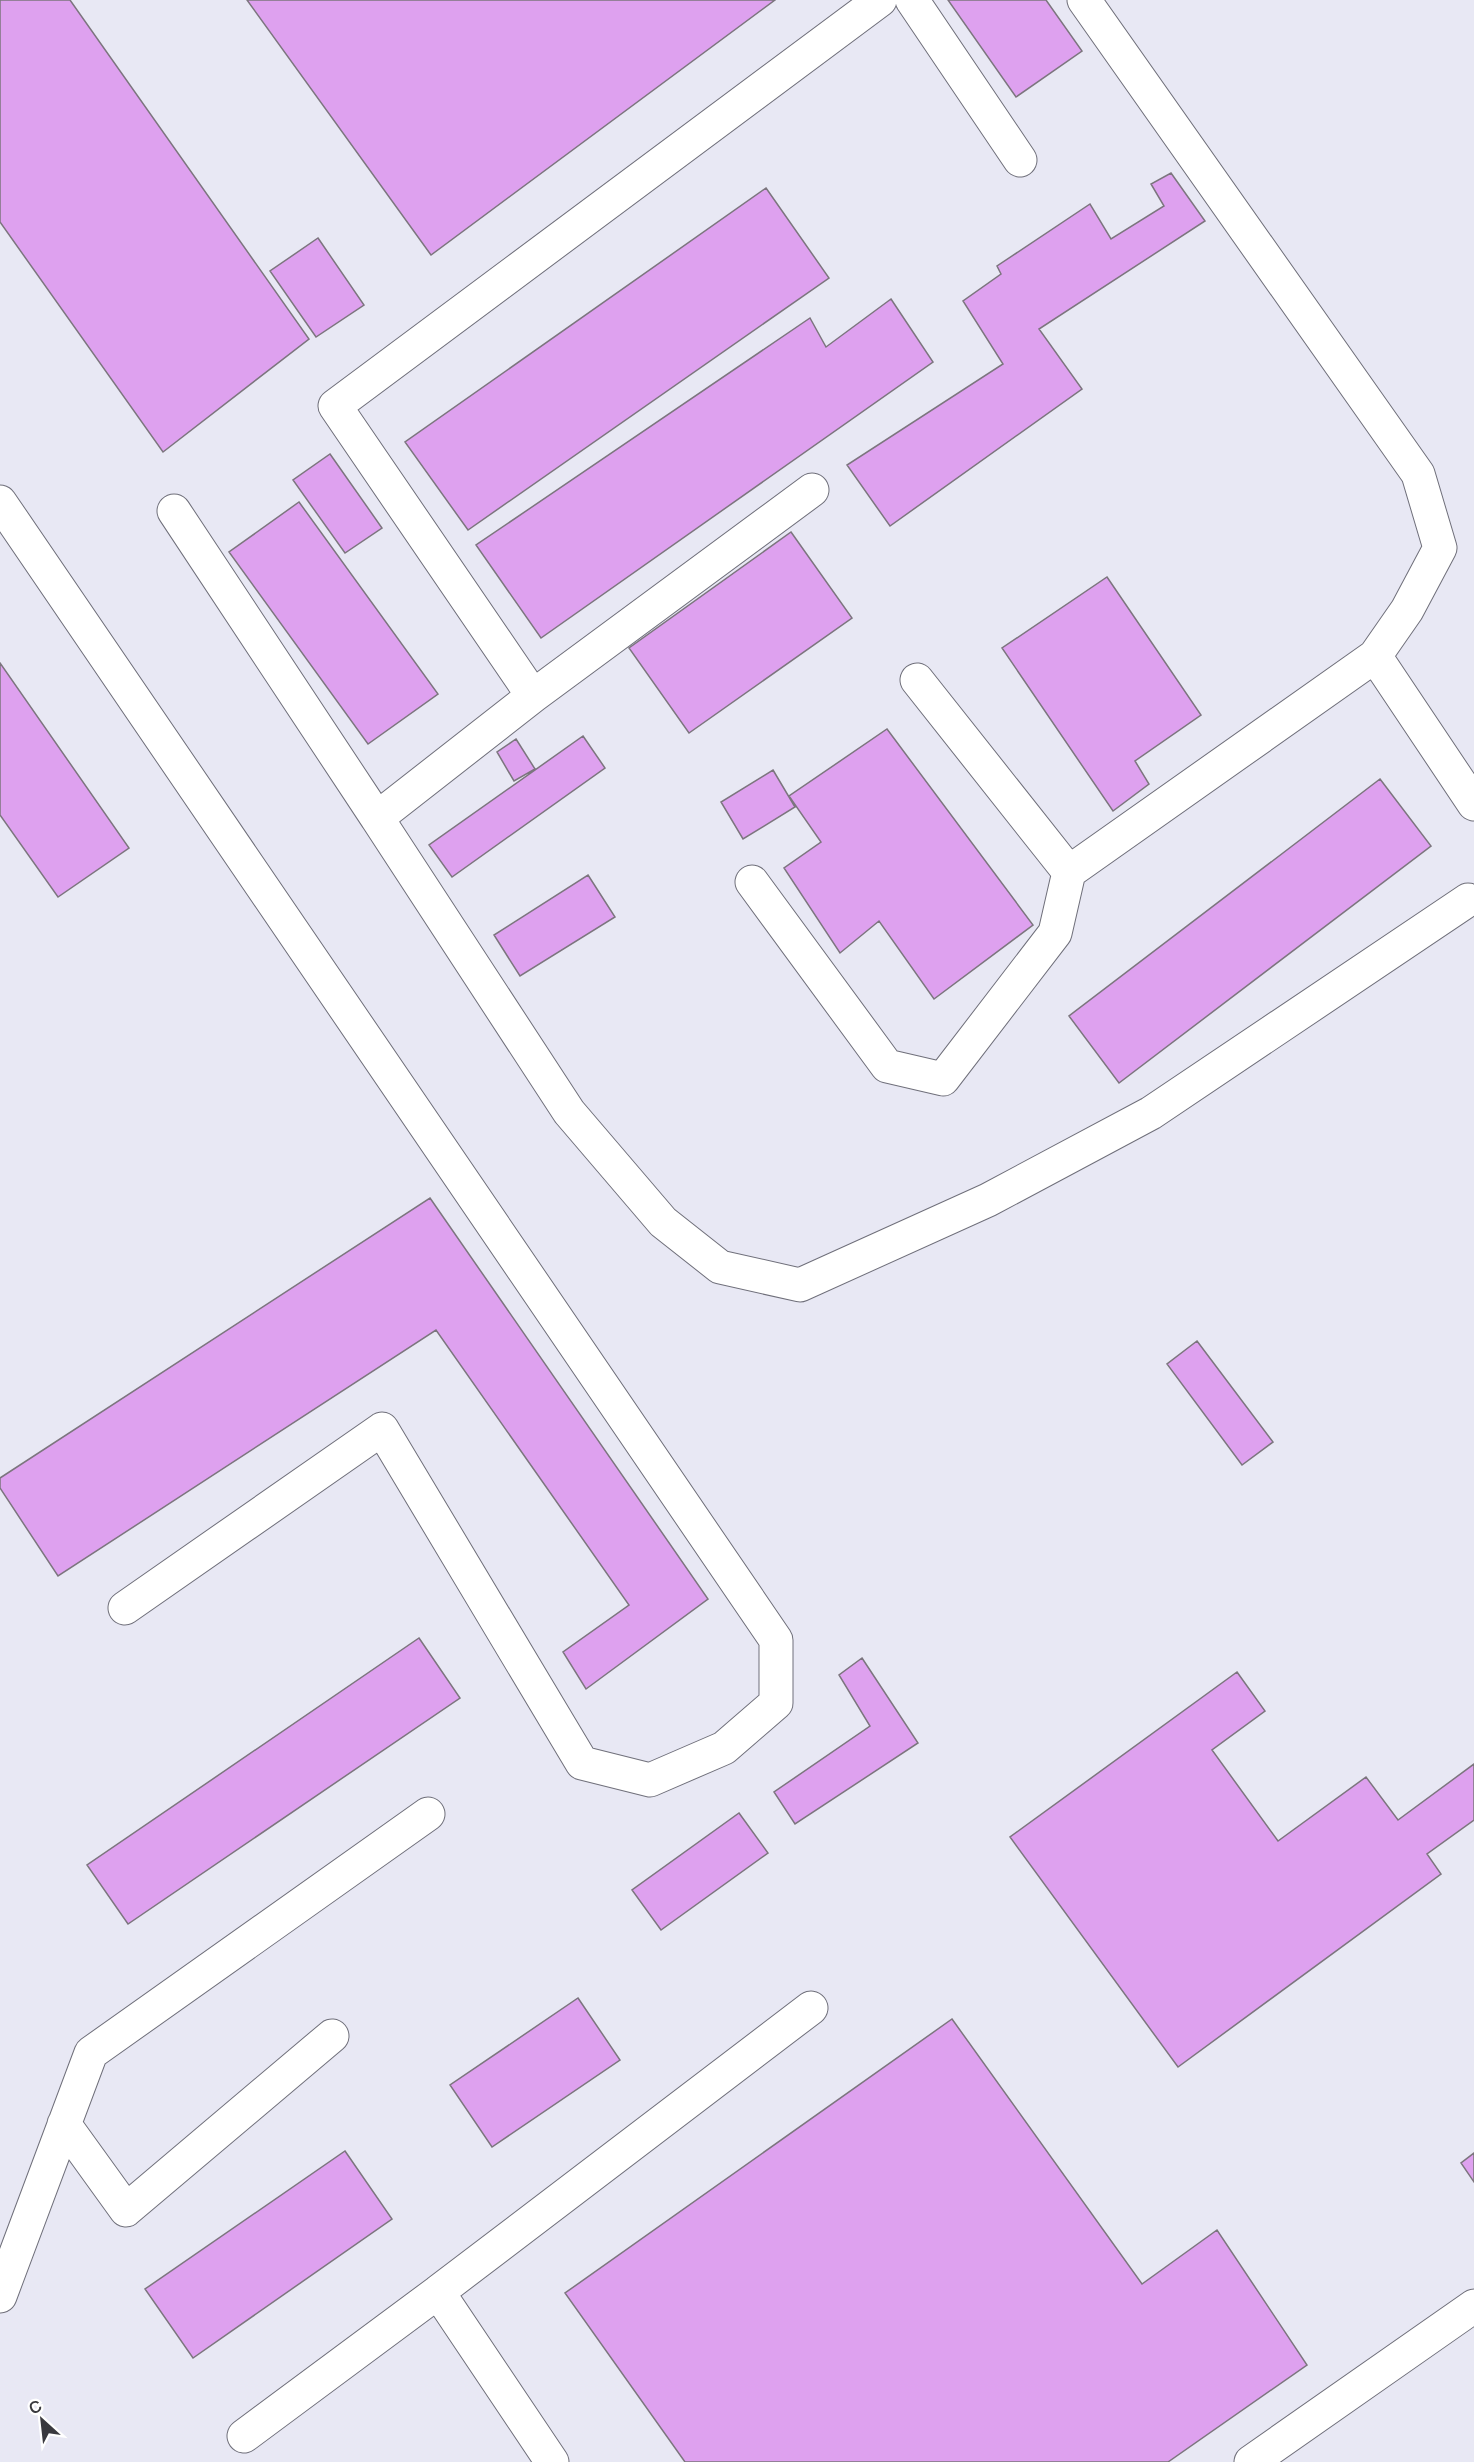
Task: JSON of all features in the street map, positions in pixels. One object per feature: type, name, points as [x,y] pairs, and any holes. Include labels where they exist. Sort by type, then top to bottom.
[{"type":"lane","points":[[532,696],[335,406],[880,0]]},
{"type":"lane","points":[[912,0],[1020,160]]},
{"type":"lane","points":[[752,882],[887,1066],[943,1079],[1055,933],[1069,872],[1375,656],[1407,610],[1440,548],[1418,474],[1084,0]]},
{"type":"lane","points":[[377,818],[532,696],[812,489]]},
{"type":"lane","points":[[0,502],[776,1640],[776,1703],[724,1748],[650,1780],[582,1763],[382,1429],[125,1608]]},
{"type":"lane","points":[[174,511],[569,1112],[663,1222],[720,1267],[800,1285],[988,1200],[1151,1113],[1468,900]]},
{"type":"lane","points":[[1375,656],[1474,804]]},
{"type":"lane","points":[[917,680],[1069,872]]},
{"type":"lane","points":[[0,2296],[91,2053],[428,1814]]},
{"type":"lane","points":[[244,2436],[438,2292],[811,2008]]},
{"type":"lane","points":[[64,2124],[126,2210],[332,2036]]},
{"type":"lane","points":[[438,2292],[552,2462]]},
{"type":"lane","points":[[1251,2462],[1474,2306]]},
{"type":"building","points":[[0,0],[70,0],[309,339],[163,452],[0,222]]},
{"type":"building","points":[[247,0],[775,0],[431,255]]},
{"type":"building","points":[[948,0],[1046,0],[1082,51],[1016,97]]},
{"type":"building","points":[[1171,173],[1205,221],[1039,329],[1082,389],[890,526],[847,465],[1003,364],[963,301],[1001,274],[997,266],[1090,204],[1111,239],[1164,206],[1151,184]]},
{"type":"building","points":[[766,188],[829,278],[468,530],[405,442]]},
{"type":"building","points":[[318,238],[364,305],[316,337],[270,271]]},
{"type":"building","points":[[891,299],[933,362],[541,638],[476,545],[810,318],[826,347]]},
{"type":"building","points":[[330,454],[382,528],[345,553],[293,480]]},
{"type":"building","points":[[299,502],[438,694],[368,744],[229,552]]},
{"type":"building","points":[[791,532],[852,618],[689,733],[629,648]]},
{"type":"building","points":[[1107,577],[1201,715],[1135,761],[1149,784],[1113,811],[1002,648]]},
{"type":"building","points":[[0,663],[129,848],[58,897],[0,815]]},
{"type":"building","points":[[887,729],[1033,925],[934,999],[879,921],[840,953],[784,868],[821,842],[789,796]]},
{"type":"building","points":[[583,736],[605,768],[452,877],[429,845]]},
{"type":"building","points":[[516,739],[535,769],[514,781],[497,752]]},
{"type":"building","points":[[773,770],[795,807],[743,839],[721,802]]},
{"type":"building","points":[[1380,779],[1431,846],[1119,1083],[1069,1016]]},
{"type":"building","points":[[588,875],[615,917],[520,976],[494,935]]},
{"type":"building","points":[[430,1198],[708,1599],[586,1689],[563,1652],[629,1605],[436,1330],[58,1576],[0,1488],[0,1478]]},
{"type":"building","points":[[1197,1341],[1273,1442],[1242,1465],[1167,1364]]},
{"type":"building","points":[[419,1638],[460,1698],[128,1924],[87,1865]]},
{"type":"building","points":[[862,1658],[918,1743],[795,1824],[774,1792],[870,1726],[839,1675]]},
{"type":"building","points":[[1237,1672],[1265,1711],[1212,1750],[1278,1841],[1366,1777],[1398,1820],[1474,1764],[1474,1820],[1427,1854],[1441,1874],[1178,2067],[1010,1837]]},
{"type":"building","points":[[739,1813],[768,1853],[661,1930],[632,1890]]},
{"type":"building","points":[[578,1998],[620,2060],[492,2147],[450,2085]]},
{"type":"building","points":[[952,2019],[1142,2284],[1217,2230],[1307,2365],[1168,2462],[685,2462],[565,2293]]},
{"type":"building","points":[[345,2151],[392,2219],[193,2358],[145,2289]]},
{"type":"building","points":[[1474,2153],[1474,2182],[1461,2163]]}]
